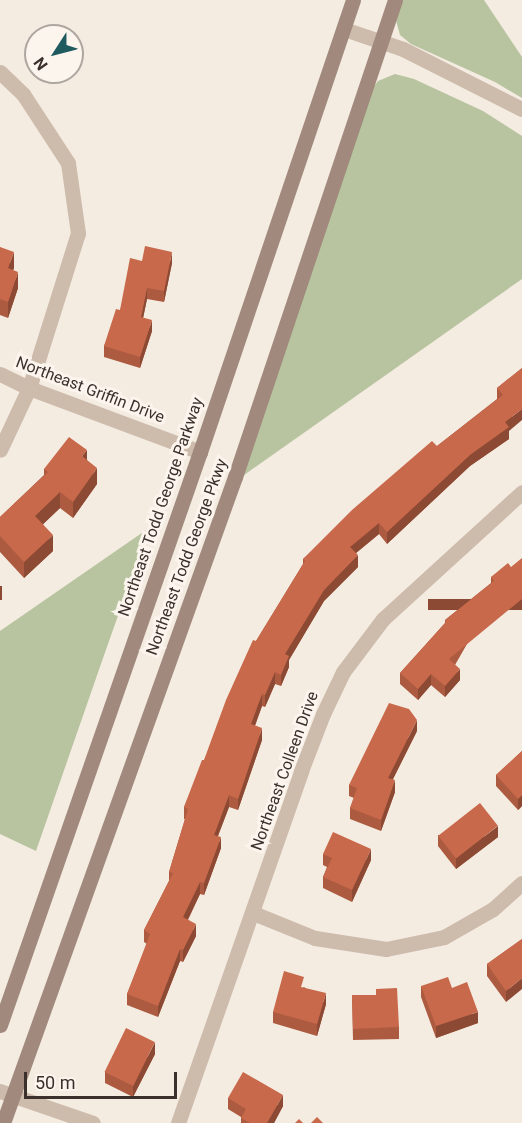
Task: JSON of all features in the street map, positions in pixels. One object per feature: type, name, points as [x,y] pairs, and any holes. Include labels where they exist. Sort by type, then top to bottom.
[{"type":"main road","name":"Northeast Todd George Parkway","points":[[0,1025],[200,452],[353,0]]},
{"type":"main road","name":"Northeast Todd George Pkwy","points":[[3,1123],[7,1093],[235,477],[395,0]]},
{"type":"street","points":[[344,29],[381,41],[522,109]]},
{"type":"street","points":[[0,72],[23,94],[68,163],[78,233],[29,388],[0,450]]},
{"type":"street","name":"Northeast Griffin Drive","points":[[0,374],[29,388],[200,452]]},
{"type":"street","name":"Northeast Colleen Drive","points":[[178,1123],[301,771],[323,714],[343,672],[383,619],[522,492]]},
{"type":"street","points":[[253,913],[315,938],[386,949],[444,937],[493,909],[522,883]]},
{"type":"street","points":[[7,1093],[93,1123]]},
{"type":"green space","points":[[397,0],[484,0],[522,57],[522,98],[495,82],[411,44],[400,35],[395,17]]},
{"type":"green space","points":[[395,74],[414,79],[483,111],[522,136],[522,279],[237,480],[367,96],[378,81]]},
{"type":"green space","points":[[149,528],[36,851],[0,834],[0,631]]},
{"type":"building","points":[[145,246],[172,252],[164,291],[147,288],[141,317],[152,320],[140,357],[104,346],[116,309],[120,310],[130,258],[142,261]]},
{"type":"building","points":[[0,247],[14,252],[8,268],[18,272],[8,302],[0,299]]},
{"type":"building","points":[[522,368],[522,409],[505,422],[509,427],[470,455],[387,532],[379,523],[350,547],[358,555],[324,590],[285,654],[289,656],[281,675],[275,672],[265,695],[262,694],[251,724],[262,728],[238,799],[229,795],[214,835],[221,837],[204,883],[200,882],[183,917],[196,924],[183,950],[180,949],[158,1006],[127,994],[150,934],[144,930],[173,873],[169,872],[188,809],[184,807],[226,700],[253,640],[256,641],[305,561],[303,559],[352,510],[432,441],[437,446],[503,395],[497,388]]},
{"type":"building","points":[[69,437],[87,450],[82,456],[97,468],[73,502],[60,492],[35,516],[53,535],[24,562],[0,536],[0,517],[48,472],[44,469]]},
{"type":"building","points":[[522,558],[522,599],[449,659],[460,669],[445,686],[431,674],[418,689],[400,673],[446,622],[445,620],[494,581],[491,577],[508,563],[511,567]]},
{"type":"building","points":[[389,703],[409,709],[417,720],[388,778],[395,780],[381,820],[350,808],[357,788],[349,785]]},
{"type":"building","points":[[522,751],[522,795],[518,799],[496,775]]},
{"type":"building","points":[[480,803],[498,826],[456,858],[438,836]]},
{"type":"building","points":[[333,832],[371,849],[352,890],[323,877],[332,858],[323,854]]},
{"type":"building","points":[[522,939],[522,978],[506,991],[487,964]]},
{"type":"building","points":[[284,971],[304,977],[301,987],[326,993],[317,1024],[273,1012]]},
{"type":"building","points":[[448,977],[452,988],[467,982],[478,1012],[436,1026],[421,986]]},
{"type":"building","points":[[397,988],[399,1027],[353,1029],[352,995],[376,995],[376,989]]},
{"type":"building","points":[[126,1028],[155,1042],[133,1086],[105,1072]]},
{"type":"building","points":[[243,1072],[283,1095],[267,1123],[250,1123],[241,1118],[246,1109],[228,1098]]},
{"type":"building","points":[[317,1117],[323,1123],[311,1123]]}]
